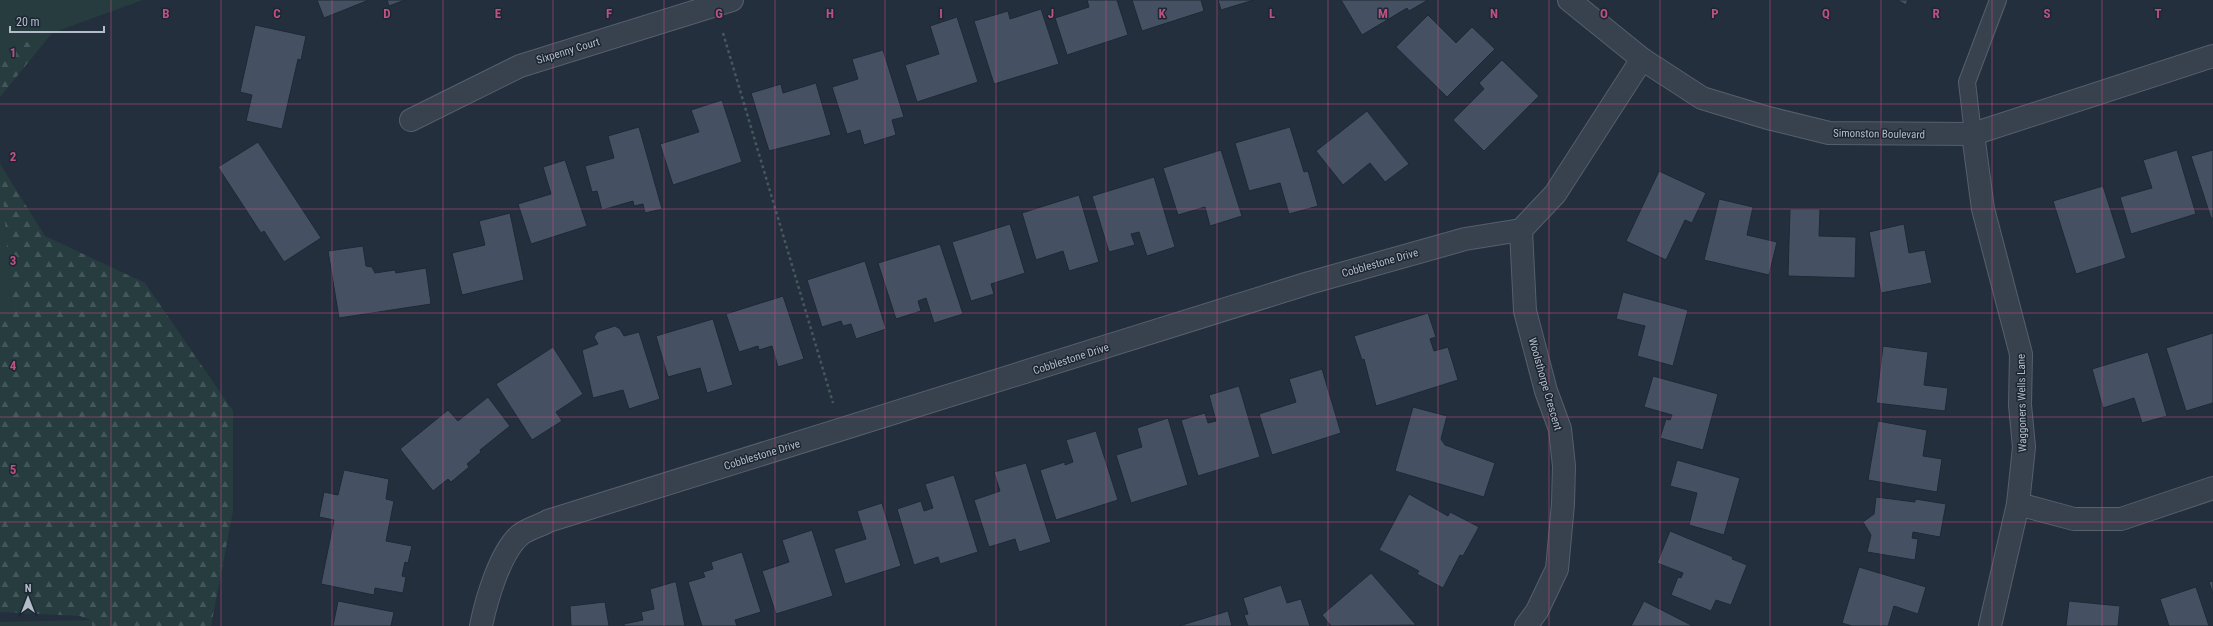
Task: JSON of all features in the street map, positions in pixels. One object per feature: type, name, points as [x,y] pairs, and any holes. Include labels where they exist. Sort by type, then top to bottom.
[{"type":"street","name":"Simonston Boulevard","points":[[1569,0],[1642,59],[1702,98],[1828,134],[1973,134],[2213,56]]},
{"type":"street","name":"Sixpenny Court","points":[[411,120],[520,66],[723,3]]},
{"type":"street","points":[[1522,230],[1555,194],[1642,59]]},
{"type":"street","name":"Waggoners Wells Lane","points":[[1973,134],[1983,209],[2022,354],[2020,405],[2024,447],[2018,504],[1990,626]]},
{"type":"street","name":"Cobblestone Drive","points":[[481,626],[486,605],[501,563],[520,535],[548,522],[1309,283],[1465,239],[1522,230]]},
{"type":"street","name":"Woolsthorpe Crescent","points":[[1522,230],[1524,311],[1546,391],[1560,429],[1564,466],[1563,504],[1557,570],[1537,611],[1526,626]]},
{"type":"street","points":[[2018,504],[2074,519],[2121,519],[2213,488]]},
{"type":"lane","points":[[1973,134],[1968,82],[1998,0]]},
{"type":"path","points":[[723,3],[841,430]]},
{"type":"green space","points":[[0,0],[79,0],[0,97]]},
{"type":"green space","points":[[0,0],[143,0],[0,52]]},
{"type":"green space","points":[[0,158],[12,313],[0,314]]},
{"type":"green space","points":[[0,164],[45,236],[145,283],[233,411],[233,511],[211,626],[92,626],[91,620],[80,616],[0,612]]},
{"type":"green space","points":[[91,620],[92,626],[0,626],[0,622]]},
{"type":"building","points":[[317,0],[369,0],[324,18]]},
{"type":"building","points":[[387,0],[405,0],[389,6]]},
{"type":"building","points":[[1087,0],[1117,0],[1128,35],[1067,55],[1055,18],[1089,7]]},
{"type":"building","points":[[1132,0],[1201,0],[1204,11],[1142,31]]},
{"type":"building","points":[[1218,0],[1254,0],[1221,10]]},
{"type":"building","points":[[1341,0],[1428,0],[1409,11],[1407,8],[1362,35]]},
{"type":"building","points":[[1897,0],[1908,0],[1906,5]]},
{"type":"building","points":[[1041,9],[1059,64],[994,84],[974,21],[1008,11],[1010,19]]},
{"type":"building","points":[[1428,15],[1456,43],[1472,27],[1495,49],[1447,97],[1396,47]]},
{"type":"building","points":[[957,17],[978,82],[917,102],[905,65],[939,54],[930,26]]},
{"type":"building","points":[[255,25],[306,36],[301,60],[298,59],[282,129],[246,121],[252,95],[240,92]]},
{"type":"building","points":[[883,50],[904,117],[892,120],[896,135],[864,145],[860,130],[847,134],[832,87],[858,79],[852,59]]},
{"type":"building","points":[[1502,60],[1539,96],[1484,151],[1453,120],[1484,89],[1479,83]]},
{"type":"building","points":[[816,83],[831,135],[769,151],[751,93],[781,84],[783,93]]},
{"type":"building","points":[[722,100],[742,162],[673,185],[660,144],[699,132],[691,110]]},
{"type":"building","points":[[1367,111],[1409,164],[1385,182],[1370,163],[1343,185],[1316,151]]},
{"type":"building","points":[[639,127],[662,209],[645,213],[643,204],[634,206],[633,201],[602,210],[597,191],[592,192],[585,166],[614,158],[608,136]]},
{"type":"building","points":[[1290,127],[1304,172],[1308,171],[1318,206],[1289,214],[1280,183],[1249,191],[1235,143]]},
{"type":"building","points":[[258,142],[321,238],[284,262],[264,231],[261,233],[218,167]]},
{"type":"building","points":[[1221,150],[1242,216],[1210,226],[1205,207],[1178,215],[1163,168]]},
{"type":"building","points":[[2177,150],[2196,214],[2131,234],[2120,197],[2152,188],[2143,160]]},
{"type":"building","points":[[2213,150],[2213,218],[2211,218],[2191,156]]},
{"type":"building","points":[[565,160],[587,226],[531,244],[518,204],[551,194],[543,167]]},
{"type":"building","points":[[1659,171],[1706,193],[1692,223],[1685,220],[1666,260],[1626,241]]},
{"type":"building","points":[[1154,177],[1175,247],[1147,256],[1139,232],[1131,234],[1135,245],[1109,252],[1092,196]]},
{"type":"building","points":[[2103,186],[2126,258],[2076,274],[2053,201]]},
{"type":"building","points":[[1079,195],[1099,262],[1069,271],[1063,251],[1036,260],[1022,213]]},
{"type":"building","points":[[1719,199],[1753,207],[1747,235],[1777,242],[1769,275],[1704,260]]},
{"type":"building","points":[[1790,209],[1820,209],[1819,236],[1856,237],[1855,278],[1788,276]]},
{"type":"building","points":[[510,213],[524,280],[462,295],[452,253],[485,245],[479,221]]},
{"type":"building","points":[[1010,224],[1025,273],[991,284],[994,294],[971,301],[952,242]]},
{"type":"building","points":[[1904,224],[1909,253],[1925,250],[1932,283],[1881,293],[1869,232]]},
{"type":"building","points":[[940,244],[963,314],[934,323],[926,298],[918,301],[921,311],[896,319],[878,263]]},
{"type":"building","points":[[363,246],[366,266],[372,267],[375,273],[395,270],[396,273],[426,268],[431,304],[339,318],[328,251]]},
{"type":"building","points":[[865,261],[886,329],[856,339],[851,324],[843,326],[841,321],[822,327],[807,280]]},
{"type":"building","points":[[1623,292],[1688,310],[1673,366],[1637,356],[1645,326],[1616,319]]},
{"type":"building","points":[[783,296],[804,359],[778,367],[772,346],[759,350],[758,346],[739,352],[726,314]]},
{"type":"building","points":[[1428,313],[1436,337],[1430,339],[1434,351],[1448,347],[1458,380],[1376,406],[1364,359],[1362,360],[1354,336]]},
{"type":"building","points":[[713,319],[733,385],[707,393],[700,368],[668,377],[656,336]]},
{"type":"building","points":[[615,326],[620,329],[624,336],[639,332],[660,399],[629,409],[623,390],[593,398],[582,350],[598,344],[594,337],[597,332]]},
{"type":"building","points":[[2213,333],[2213,403],[2186,411],[2166,348]]},
{"type":"building","points":[[1883,346],[1928,352],[1924,385],[1948,388],[1945,411],[1876,403]]},
{"type":"building","points":[[553,347],[583,394],[556,412],[562,421],[532,440],[496,384]]},
{"type":"building","points":[[2148,352],[2167,416],[2142,423],[2134,398],[2103,408],[2092,369]]},
{"type":"building","points":[[1322,369],[1341,433],[1272,455],[1259,414],[1296,402],[1289,379]]},
{"type":"building","points":[[1653,376],[1718,394],[1703,450],[1660,438],[1666,419],[1670,420],[1672,415],[1644,407]]},
{"type":"building","points":[[1239,386],[1260,457],[1198,476],[1181,420],[1205,413],[1208,423],[1216,421],[1209,395]]},
{"type":"building","points":[[488,397],[510,426],[480,450],[481,452],[467,464],[469,467],[451,482],[448,479],[433,491],[400,449],[448,410],[458,421]]},
{"type":"building","points":[[1413,407],[1447,416],[1441,439],[1445,445],[1495,463],[1484,497],[1395,471]]},
{"type":"building","points":[[1168,418],[1188,485],[1131,503],[1116,455],[1142,447],[1137,428]]},
{"type":"building","points":[[1878,421],[1927,430],[1923,456],[1942,459],[1937,492],[1868,480]]},
{"type":"building","points":[[1096,431],[1118,500],[1056,520],[1040,470],[1065,462],[1065,465],[1073,462],[1066,440]]},
{"type":"building","points":[[1677,460],[1740,478],[1724,535],[1689,525],[1697,493],[1670,486]]},
{"type":"building","points":[[1026,463],[1051,542],[1019,552],[1015,539],[989,547],[974,500],[1000,491],[994,472]]},
{"type":"building","points":[[344,470],[389,479],[386,499],[394,501],[386,541],[412,546],[408,563],[405,562],[402,576],[406,577],[403,593],[375,588],[374,595],[321,584],[334,520],[319,517],[324,492],[338,495]]},
{"type":"building","points":[[954,475],[978,552],[940,564],[938,557],[914,565],[897,509],[921,501],[924,511],[933,508],[925,484]]},
{"type":"building","points":[[1409,494],[1448,516],[1450,512],[1479,527],[1463,556],[1460,555],[1443,588],[1417,574],[1419,571],[1379,550]]},
{"type":"building","points":[[1876,497],[1915,502],[1915,499],[1946,504],[1940,537],[1913,532],[1912,538],[1918,539],[1915,560],[1867,552],[1871,535],[1863,522],[1874,514]]},
{"type":"building","points":[[882,503],[901,566],[845,584],[834,549],[866,539],[857,511]]},
{"type":"building","points":[[812,530],[833,596],[776,614],[762,571],[789,562],[782,540]]},
{"type":"building","points":[[1670,531],[1733,557],[1732,559],[1747,565],[1731,605],[1716,600],[1711,611],[1671,595],[1678,577],[1681,578],[1683,573],[1657,563]]},
{"type":"building","points":[[742,552],[761,612],[735,620],[737,626],[702,626],[688,582],[705,577],[703,572],[713,569],[711,562]]},
{"type":"building","points":[[1859,567],[1926,587],[1918,614],[1894,606],[1888,626],[1852,626],[1842,623]]},
{"type":"building","points":[[1371,573],[1416,625],[1331,626],[1322,615]]},
{"type":"building","points":[[2213,581],[2213,594],[2209,582]]},
{"type":"building","points":[[676,582],[685,626],[624,626],[624,624],[643,620],[641,612],[654,609],[650,589]]},
{"type":"building","points":[[1281,585],[1287,603],[1301,599],[1310,626],[1248,626],[1244,615],[1248,614],[1243,598]]},
{"type":"building","points":[[2196,587],[2209,626],[2169,626],[2160,599]]},
{"type":"building","points":[[338,601],[394,612],[391,626],[333,626]]},
{"type":"building","points":[[1644,601],[1693,626],[1631,626]]},
{"type":"building","points":[[2069,601],[2120,606],[2118,626],[2066,626]]},
{"type":"building","points":[[605,602],[609,626],[571,626],[570,606]]},
{"type":"building","points":[[1228,611],[1232,626],[1179,626]]}]
